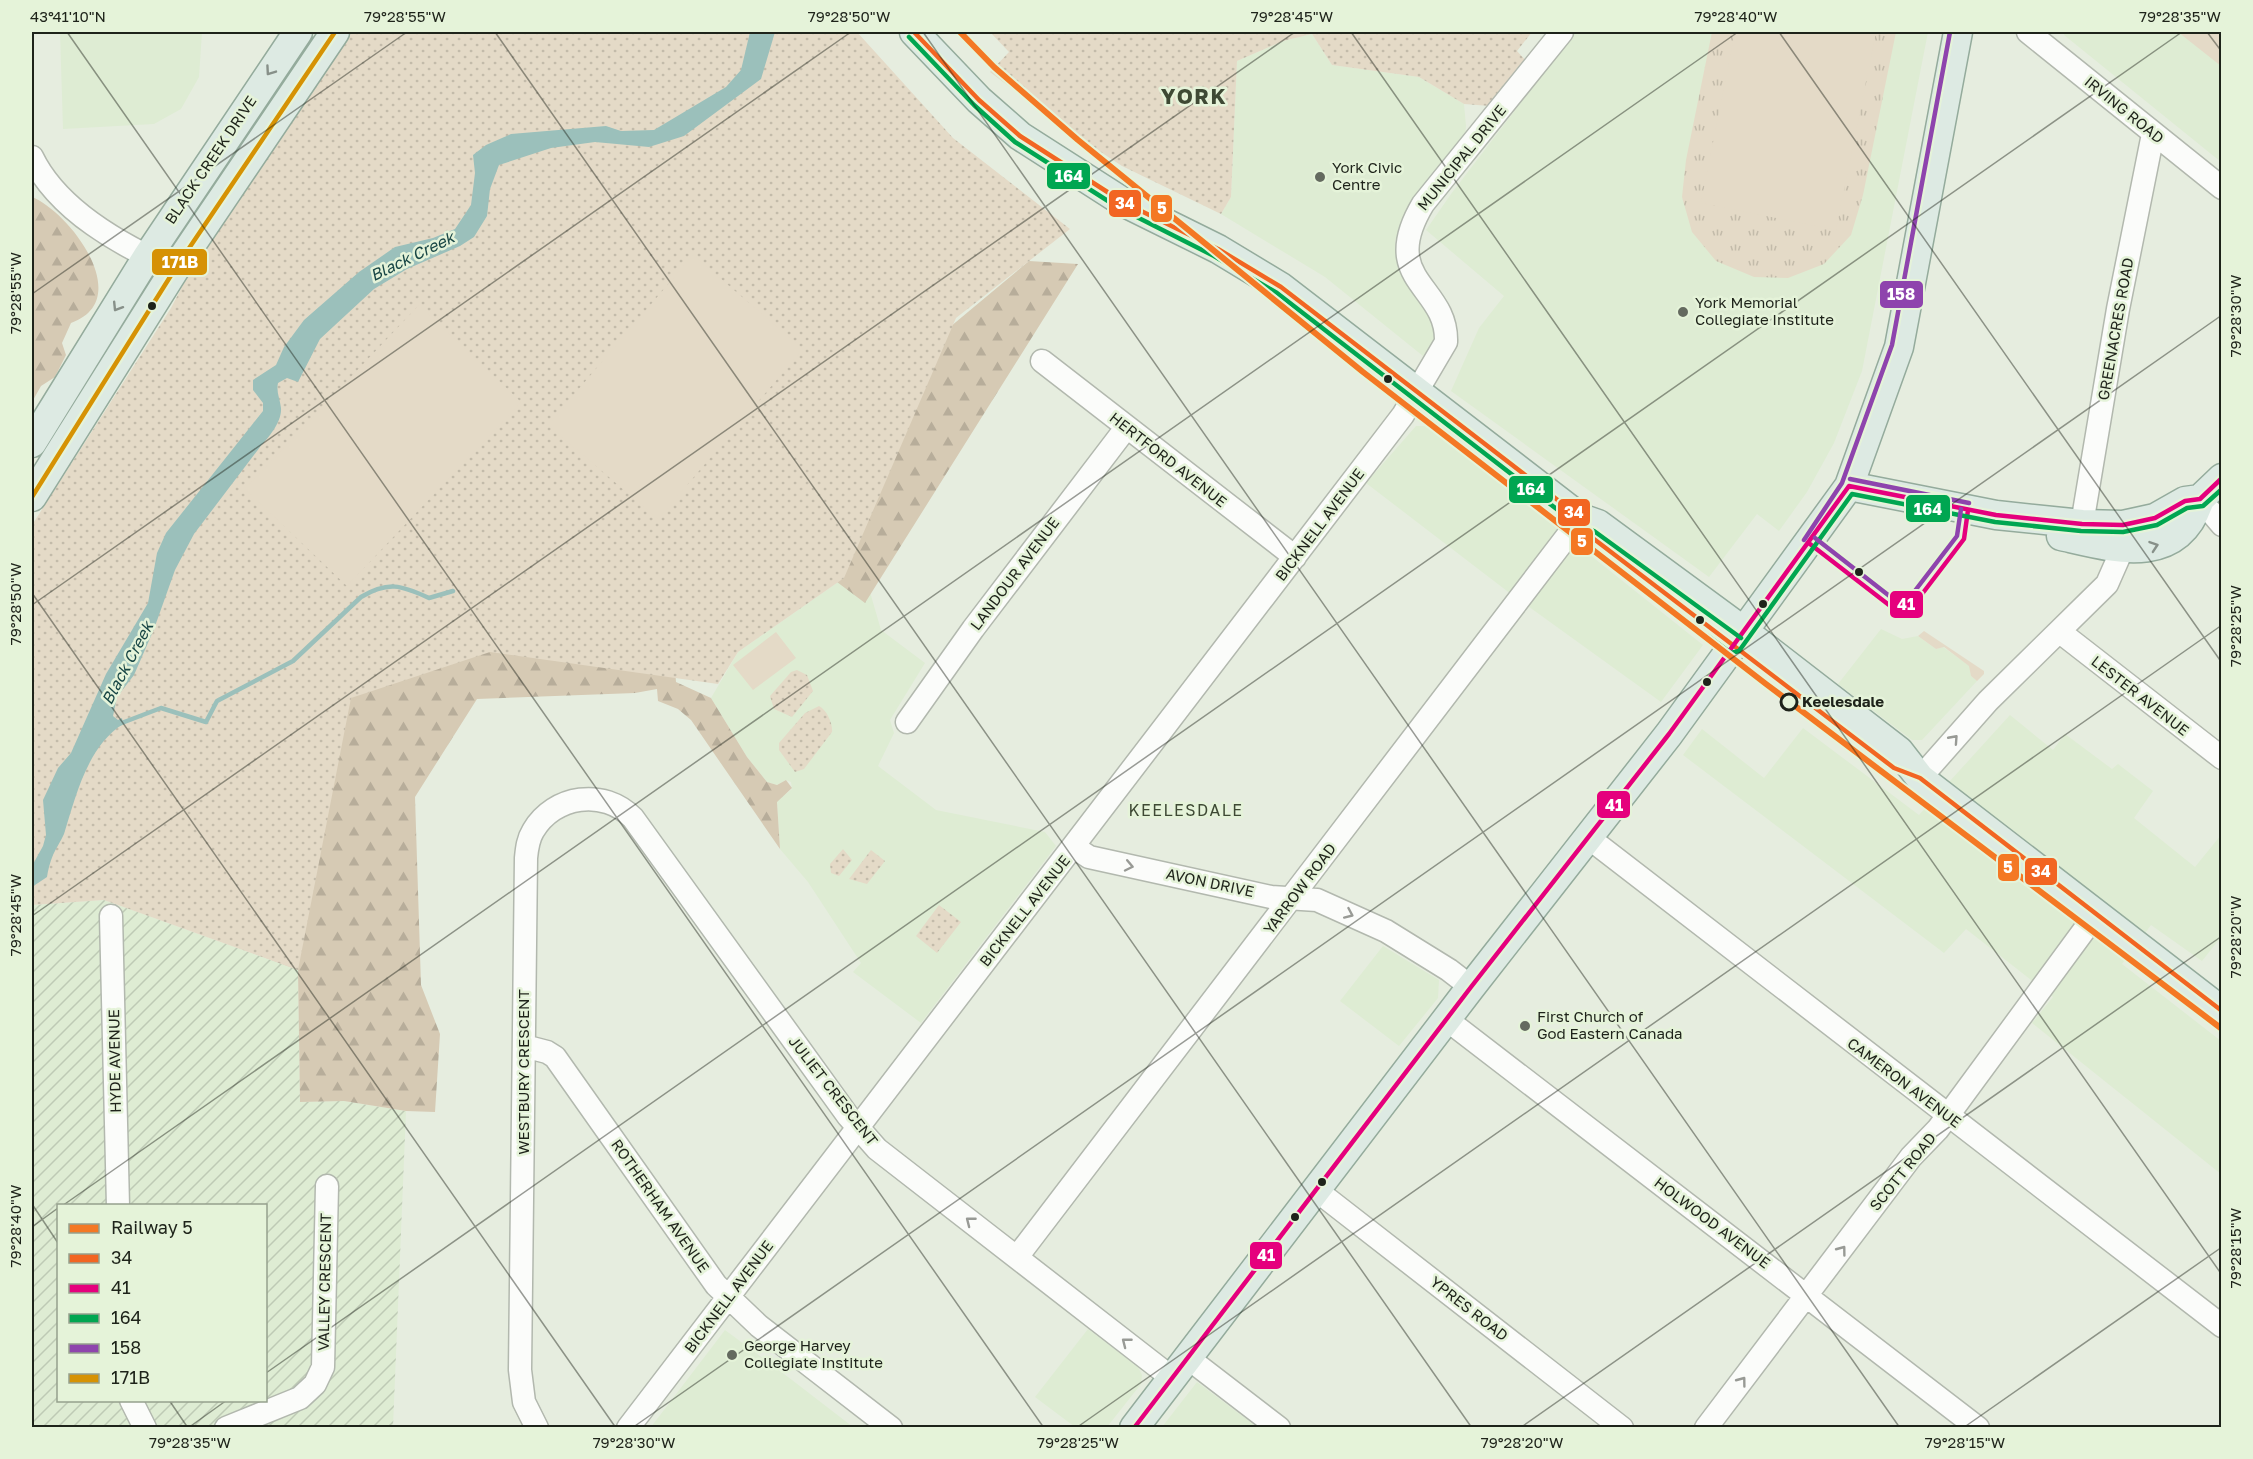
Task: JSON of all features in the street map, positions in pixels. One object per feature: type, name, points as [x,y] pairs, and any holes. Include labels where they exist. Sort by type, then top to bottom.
[{"type":"main road","name":"BLACK CREEK DRIVE","points":[[32,443],[147,257],[298,32]]},
{"type":"main road","name":"BLACK CREEK DRIVE","points":[[32,497],[175,269],[335,32]]},
{"type":"main road","points":[[914,32],[979,100],[1020,136],[1123,202],[1218,249],[1281,287],[1581,518],[1598,524],[1740,639],[1899,751],[1920,778],[2222,1011]]},
{"type":"main road","points":[[1134,1428],[1446,1019],[1589,838],[1740,639],[1849,486],[1899,347],[1958,32]]},
{"type":"main road","points":[[1996,515],[2038,531],[2122,550],[2151,549],[2173,538],[2194,518],[2200,499],[2222,478]]},
{"type":"main road","points":[[1849,486],[1996,515],[2082,524],[2124,525],[2155,518],[2185,501],[2200,499]]},
{"type":"street","name":"MUNICIPAL DRIVE","points":[[1418,392],[1432,364],[1444,347],[1446,336],[1442,320],[1414,274],[1408,257],[1412,224],[1423,204],[1562,32]]},
{"type":"street","name":"IRVING ROAD","points":[[2028,32],[2222,188]]},
{"type":"street","name":"GREENACRES ROAD","points":[[2082,524],[2118,309],[2152,134]]},
{"type":"street","points":[[32,157],[40,174],[60,198],[147,257],[175,269]]},
{"type":"street","name":"HERTFORD AVENUE","points":[[1042,361],[1295,557]]},
{"type":"street","name":"BICKNELL AVENUE","points":[[628,1428],[1074,847],[1403,415],[1418,392]]},
{"type":"street","name":"LANDOUR AVENUE","points":[[907,722],[976,625],[1126,428]]},
{"type":"street","points":[[2200,499],[2222,525]]},
{"type":"street","name":"YARROW ROAD","points":[[1017,1257],[1581,518]]},
{"type":"street","points":[[1920,778],[1988,701],[2107,584],[2122,550]]},
{"type":"street","name":"LESTER AVENUE","points":[[2060,632],[2222,758]]},
{"type":"street","name":"WESTBURY CRESCENT","points":[[537,1428],[524,1402],[520,1370],[525,876],[528,841],[532,832],[547,814],[576,800],[592,798],[607,802],[620,807],[633,818]]},
{"type":"street","name":"JULIET CRESCENT","points":[[633,818],[859,1128],[877,1149],[1017,1257],[1180,1368],[1279,1428]]},
{"type":"street","name":"CAMERON AVENUE","points":[[1589,838],[2222,1326]]},
{"type":"street","name":"AVON DRIVE","points":[[1074,847],[1089,857],[1271,897],[1317,900],[1386,931],[1449,970],[1471,987]]},
{"type":"street","name":"SCOTT ROAD","points":[[1706,1428],[1911,1157],[1930,1140],[2097,914]]},
{"type":"street","name":"HYDE AVENUE","points":[[111,916],[118,1204]]},
{"type":"street","name":"HOLWOOD AVENUE","points":[[1446,1019],[1978,1428]]},
{"type":"street","name":"ROTHERHAM AVENUE","points":[[524,1046],[548,1052],[555,1057],[716,1285],[759,1326],[891,1428]]},
{"type":"street","name":"VALLEY CRESCENT","points":[[226,1428],[300,1398],[315,1384],[323,1367],[327,1186]]},
{"type":"street","name":"YPRES ROAD","points":[[1316,1190],[1622,1428]]},
{"type":"street","points":[[132,1402],[145,1428]]},
{"type":"shaded area","points":[[60,32],[202,32],[199,77],[181,109],[154,124],[63,129]]},
{"type":"shaded area","name":"York Memorial Collegiate Institute","points":[[1575,32],[1928,32],[1862,371],[1834,443],[1807,492],[1779,531],[1757,514],[1709,577],[1451,391],[1479,328],[1504,296],[1426,230]]},
{"type":"shaded area","points":[[2065,32],[2221,32],[2221,162],[2064,35]]},
{"type":"shaded area","points":[[1312,34],[1332,65],[1419,77],[1464,104],[1466,126],[1464,147],[1407,207],[1395,241],[1398,269],[1432,317],[1437,339],[1423,356],[1325,277],[1221,214],[1231,197],[1237,61],[1283,41]]},
{"type":"shaded area","points":[[1416,426],[1428,426],[1703,645],[1661,702],[1507,591],[1366,483]]},
{"type":"shaded area","points":[[844,578],[870,592],[881,630],[925,663],[890,720],[894,733],[878,766],[936,810],[1045,832],[1056,846],[921,1023],[853,972],[861,963],[808,882],[780,849],[777,801],[792,789],[791,782],[786,780],[777,785],[767,782],[747,757],[711,698],[738,652]]},
{"type":"shaded area","points":[[1881,629],[1902,639],[1918,636],[1936,649],[1943,647],[1970,666],[1971,676],[1977,681],[1922,740],[1912,740],[1838,684]]},
{"type":"shaded area","points":[[2010,715],[2053,750],[2065,734],[2112,769],[2118,764],[2153,791],[2134,818],[2195,867],[2221,835],[2221,937],[2202,961],[2151,925],[2122,964],[2221,1041],[2221,1174],[2032,1023],[2053,997],[1966,929],[1944,953],[1683,755],[1702,729],[1764,778],[1803,728],[1919,815]]},
{"type":"shaded area","points":[[104,900],[298,970],[300,1102],[344,1101],[406,1111],[393,1427],[32,1428],[32,905]]},
{"type":"shaded area","points":[[1383,946],[1439,980],[1438,998],[1399,1046],[1340,1001]]},
{"type":"shaded area","points":[[1088,1329],[1138,1367],[1142,1375],[1141,1384],[1107,1427],[1075,1427],[1035,1397]]},
{"type":"shaded area","name":"George Harvey Collegiate Institute","points":[[725,1330],[792,1380],[853,1427],[651,1427]]},
{"type":"shaded area","points":[[1197,1382],[1257,1427],[1162,1427]]},
{"type":"green space","points":[[347,32],[857,32],[953,138],[1070,229],[956,318],[844,578],[738,652],[718,684],[490,652],[351,698],[298,970],[104,900],[32,905],[32,525],[171,308],[207,239]]},
{"type":"green space","points":[[990,32],[1532,32],[1517,51],[1527,62],[1490,106],[1464,104],[1419,77],[1332,65],[1312,34],[1283,41],[1237,61],[1231,197],[1221,214],[1122,166],[1061,126],[990,72],[1009,52]]},
{"type":"green space","points":[[1712,32],[1896,32],[1863,195],[1851,235],[1824,264],[1788,278],[1754,277],[1716,261],[1692,232],[1682,197],[1686,160]]},
{"type":"green space","points":[[1735,32],[1876,32],[1836,230],[1701,203]]},
{"type":"green space","points":[[2178,32],[2221,32],[2221,66]]},
{"type":"green space","points":[[32,197],[47,206],[78,237],[90,257],[97,277],[98,296],[90,312],[71,323],[62,343],[66,355],[55,377],[41,386],[32,402]]},
{"type":"green space","points":[[693,255],[803,349],[658,519],[548,425]]},
{"type":"green space","points":[[1029,261],[1078,264],[865,603],[797,552],[932,342]]},
{"type":"green space","points":[[419,305],[521,402],[347,586],[245,489]]},
{"type":"green space","points":[[367,592],[675,669],[676,682],[711,698],[747,757],[767,782],[777,785],[786,780],[792,788],[777,802],[780,849],[691,720],[678,709],[658,701],[657,689],[635,693],[477,699],[415,797],[421,985],[440,1034],[435,1112],[406,1111],[344,1101],[300,1102],[298,970],[141,911]]},
{"type":"green space","points":[[1924,631],[1984,671],[1984,674],[1977,681],[1971,676],[1969,666],[1944,647],[1936,649],[1918,636]]},
{"type":"green space","points":[[776,632],[796,658],[753,690],[733,665]]},
{"type":"green space","points":[[797,670],[807,675],[813,691],[792,717],[774,709],[770,696],[791,672]]},
{"type":"green space","points":[[819,706],[829,718],[832,732],[804,769],[795,772],[779,750],[779,743],[805,713]]},
{"type":"green space","points":[[843,849],[852,860],[839,876],[831,873],[830,864]]},
{"type":"green space","points":[[871,850],[885,861],[867,884],[849,879]]},
{"type":"green space","points":[[939,905],[961,922],[937,953],[916,936]]},
{"type":"water","name":"Black Creek","points":[[750,32],[775,32],[761,79],[684,136],[649,147],[595,142],[551,148],[499,165],[490,189],[487,216],[474,237],[460,246],[407,269],[374,289],[320,339],[298,382],[287,378],[278,383],[281,413],[277,424],[194,534],[175,570],[154,629],[134,675],[117,697],[113,716],[118,720],[122,718],[123,724],[100,746],[84,773],[64,834],[49,866],[47,877],[32,887],[32,866],[46,835],[43,800],[58,768],[71,753],[106,674],[148,603],[157,553],[166,533],[263,411],[263,403],[253,390],[253,380],[276,365],[284,347],[304,320],[359,272],[395,247],[433,238],[455,229],[471,205],[475,173],[473,155],[486,145],[511,134],[606,126],[621,131],[654,130],[726,87],[741,70]]},
{"type":"waterway","points":[[119,724],[161,708],[206,722],[217,701],[293,661],[361,597],[387,587],[410,590],[429,598],[453,591]]},
{"type":"rail line","name":"5","points":[[960,32],[994,67],[1078,140],[1363,372],[1766,684],[2222,1029]]},
{"type":"transit line","name":"171B","points":[[32,497],[175,269],[335,32]]},
{"type":"transit line","name":"34","points":[[914,32],[979,100],[1020,136],[1123,202],[1218,249],[1281,287],[1581,518],[1590,536],[1894,768],[1920,778],[2222,1011]]},
{"type":"transit line","name":"158","points":[[1804,540],[1842,483],[1892,345],[1950,32]]},
{"type":"transit line","name":"164","points":[[909,37],[974,105],[1015,142],[1119,208],[1214,256],[1277,293],[1576,524],[1594,531],[1741,638]]},
{"type":"transit line","name":"41","points":[[1134,1428],[1471,987],[1669,734],[1849,486],[1996,515],[2082,524],[2123,525],[2155,518],[2185,501],[2200,499],[2222,478]]},
{"type":"transit line","name":"158","points":[[1850,479],[1969,503]]},
{"type":"transit line","name":"164","points":[[1708,636],[1731,653],[1739,651],[1852,494],[1995,522],[2081,531],[2123,532],[2157,525],[2187,508],[2203,506],[2222,489]]},
{"type":"transit line","name":"158","points":[[1815,538],[1892,598],[1901,599],[1914,592],[1957,536],[1961,509]]},
{"type":"transit line","name":"41","points":[[1810,544],[1889,605],[1902,607],[1919,598],[1964,539],[1968,510]]},
{"type":"place","name":"York Civic Centre","points":[[1320,177]]},
{"type":"place","name":"York Memorial Collegiate Institute","points":[[1683,312]]},
{"type":"place","name":"Keelesdale","points":[[1789,702]]},
{"type":"place","name":"First Church of God Eastern Canada","points":[[1525,1026]]},
{"type":"place","name":"George Harvey Collegiate Institute","points":[[732,1355]]},
{"type":"district","name":"YORK","points":[[1194,97]]},
{"type":"district","name":"KEELESDALE","points":[[1186,810]]}]
